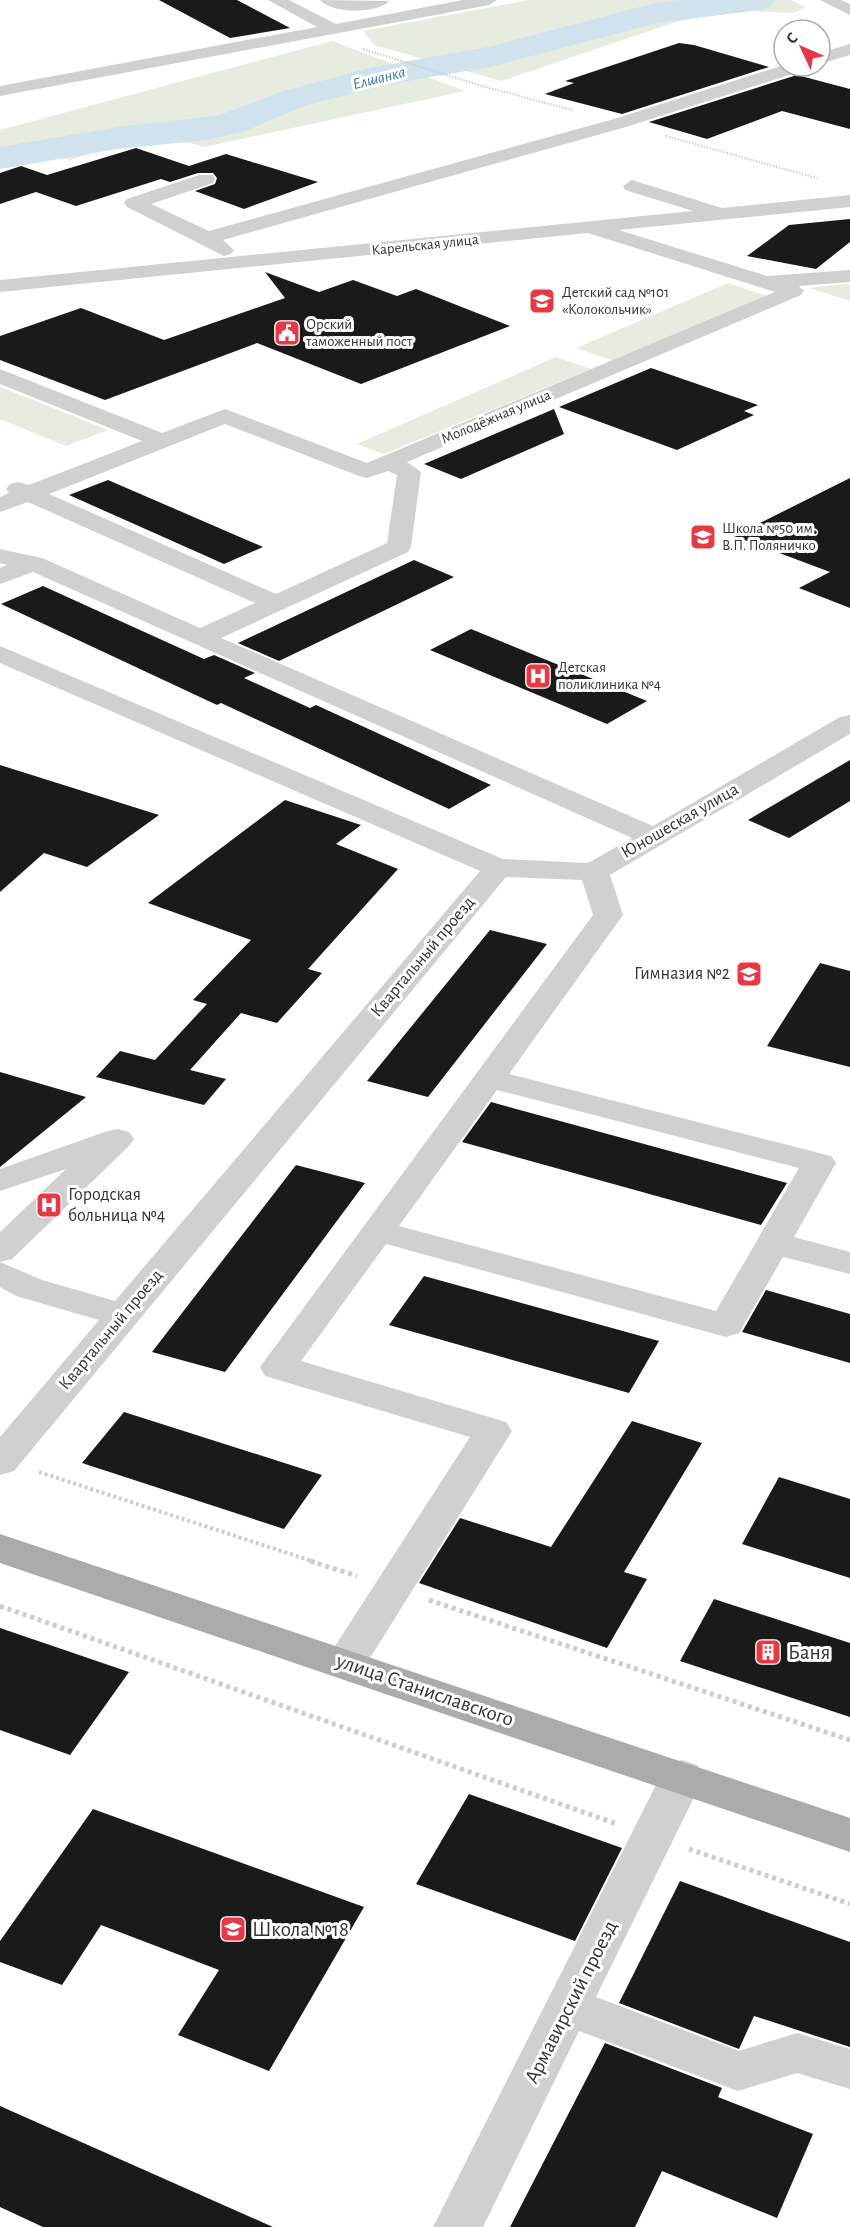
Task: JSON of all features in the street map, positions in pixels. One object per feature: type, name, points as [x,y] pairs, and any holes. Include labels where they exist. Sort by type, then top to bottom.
[{"type":"main road","name":"улица Станиславского","points":[[0,1548],[850,1835]]},
{"type":"street","points":[[276,0],[334,29]]},
{"type":"street","points":[[328,0],[344,7],[386,0]]},
{"type":"street","points":[[0,91],[489,0]]},
{"type":"street","points":[[828,0],[847,8]]},
{"type":"street","points":[[832,55],[850,49]]},
{"type":"street","points":[[207,238],[620,123],[772,75]]},
{"type":"street","points":[[206,179],[134,203],[207,238],[241,262]]},
{"type":"street","points":[[632,186],[723,214]]},
{"type":"street","name":"Карельская улица","points":[[0,286],[850,201]]},
{"type":"street","name":"Молодёжная улица","points":[[0,506],[225,416],[367,471],[794,291],[592,228]]},
{"type":"street","points":[[107,276],[120,294]]},
{"type":"street","points":[[766,282],[850,276]]},
{"type":"street","points":[[0,376],[163,441]]},
{"type":"street","points":[[200,638],[399,547],[409,472],[388,462]]},
{"type":"street","points":[[0,481],[276,603]]},
{"type":"street","points":[[0,556],[33,563],[652,836]]},
{"type":"street","points":[[0,577],[33,563]]},
{"type":"street","points":[[0,654],[498,868],[594,872],[608,915],[278,1367],[493,1431],[345,1663]]},
{"type":"street","name":"Юношеская улица","points":[[594,872],[652,836],[850,723]]},
{"type":"street","name":"Квартальный проезд","points":[[0,1462],[498,868]]},
{"type":"street","points":[[377,1231],[726,1325],[819,1163],[488,1078]]},
{"type":"street","points":[[0,1181],[117,1139],[0,1251]]},
{"type":"street","points":[[773,1243],[850,1263]]},
{"type":"street","points":[[0,1273],[29,1288],[123,1314]]},
{"type":"street","name":"Армавирский проезд","points":[[458,2227],[682,1777]]},
{"type":"street","points":[[568,2007],[738,2071],[797,2053],[850,2070]]},
{"type":"path","points":[[365,50],[482,86]]},
{"type":"path","points":[[0,1606],[850,1904]]},
{"type":"shaded area","points":[[529,0],[791,0],[806,7],[793,13],[729,10],[697,15],[501,81],[374,45],[363,31]]},
{"type":"shaded area","points":[[332,41],[465,91],[204,147],[156,133],[70,160],[21,149],[0,153],[0,130]]},
{"type":"shaded area","points":[[728,283],[767,296],[614,361],[576,348]]},
{"type":"shaded area","points":[[850,285],[850,301],[809,288]]},
{"type":"shaded area","points":[[556,357],[591,369],[384,454],[357,444]]},
{"type":"shaded area","points":[[0,387],[108,430],[66,446],[0,419]]},
{"type":"building","points":[[159,0],[237,0],[290,28],[230,38]]},
{"type":"building","points":[[679,43],[694,45],[769,67],[622,114],[545,94],[574,83],[565,81]]},
{"type":"building","points":[[788,78],[808,78],[850,89],[850,129],[782,111],[707,139],[649,122]]},
{"type":"building","points":[[136,148],[189,166],[226,154],[318,182],[244,209],[195,191],[215,184],[217,178],[213,173],[198,173],[170,182],[161,179],[76,206],[36,192],[0,204],[0,173],[21,166],[47,175]]},
{"type":"building","points":[[850,219],[850,242],[816,269],[747,256],[789,225]]},
{"type":"building","points":[[265,272],[319,292],[353,280],[397,296],[416,289],[510,326],[361,384],[257,343],[105,400],[0,360],[0,336],[81,308],[164,340],[285,298]]},
{"type":"building","points":[[651,368],[758,405],[744,411],[754,415],[677,450],[559,407]]},
{"type":"building","points":[[554,409],[564,434],[461,479],[424,464]]},
{"type":"building","points":[[850,478],[850,608],[799,588],[830,572],[734,536]]},
{"type":"building","points":[[108,480],[263,547],[224,564],[69,495]]},
{"type":"building","points":[[414,560],[454,577],[279,661],[238,643]]},
{"type":"building","points":[[43,586],[204,659],[214,655],[255,673],[244,678],[310,708],[316,705],[491,785],[449,809],[221,703],[217,705],[1,604]]},
{"type":"building","name":"Детская поликлиника №4","points":[[471,629],[647,701],[607,724],[430,650]]},
{"type":"building","points":[[850,760],[850,801],[789,838],[748,820]]},
{"type":"building","points":[[0,765],[159,815],[87,867],[44,853],[0,892]]},
{"type":"building","points":[[285,800],[361,825],[336,844],[398,869],[308,969],[322,973],[277,1023],[241,1013],[190,1070],[226,1079],[204,1105],[96,1077],[120,1051],[155,1060],[207,1004],[193,1000],[251,940],[148,903]]},
{"type":"building","points":[[490,930],[547,944],[428,1097],[367,1081]]},
{"type":"building","points":[[820,963],[850,971],[850,1067],[767,1046]]},
{"type":"building","points":[[0,1072],[86,1097],[0,1167]]},
{"type":"building","points":[[491,1102],[787,1183],[761,1225],[462,1142]]},
{"type":"building","points":[[296,1165],[365,1183],[225,1372],[152,1352]]},
{"type":"building","points":[[424,1276],[659,1341],[629,1393],[389,1325]]},
{"type":"building","points":[[766,1290],[850,1314],[850,1363],[742,1332]]},
{"type":"building","points":[[124,1412],[322,1475],[284,1529],[82,1463]]},
{"type":"building","points":[[632,1421],[702,1443],[624,1572],[647,1579],[607,1648],[419,1583],[460,1518],[551,1547]]},
{"type":"building","points":[[779,1477],[850,1499],[850,1578],[742,1544]]},
{"type":"building","name":"Баня","points":[[714,1599],[850,1643],[850,1717],[680,1661]]},
{"type":"building","points":[[0,1628],[129,1672],[70,1755],[0,1730]]},
{"type":"building","points":[[469,1794],[622,1848],[575,1941],[416,1884]]},
{"type":"building","points":[[93,1809],[364,1907],[269,2071],[178,2035],[219,1970],[101,1925],[62,1985],[0,1962],[0,1941]]},
{"type":"building","points":[[680,1881],[850,1942],[850,2047],[754,2016],[739,2049],[619,2003]]},
{"type":"building","points":[[605,2043],[722,2088],[718,2097],[813,2134],[777,2218],[662,2171],[635,2227],[510,2227]]},
{"type":"building","points":[[0,2106],[273,2227],[43,2227],[0,2207]]},
{"type":"waterway","name":"Елшанка","points":[[0,158],[118,138],[206,129],[230,124],[292,99],[381,75],[490,57],[655,13],[759,0]]},
{"type":"place","name":"Детский сад №101 «Колокольчик»","points":[[542,301]]},
{"type":"place","name":"Орский таможенный пост","points":[[287,333]]},
{"type":"place","name":"Школа №50 им. В.П. Поляничко","points":[[703,537]]},
{"type":"place","name":"Детская поликлиника №4","points":[[538,676]]},
{"type":"place","name":"Гимназия №2","points":[[749,974]]},
{"type":"place","name":"Городская больница №4","points":[[49,1205]]},
{"type":"place","name":"Баня","points":[[768,1652]]},
{"type":"place","name":"Школа №18","points":[[233,1929]]}]
